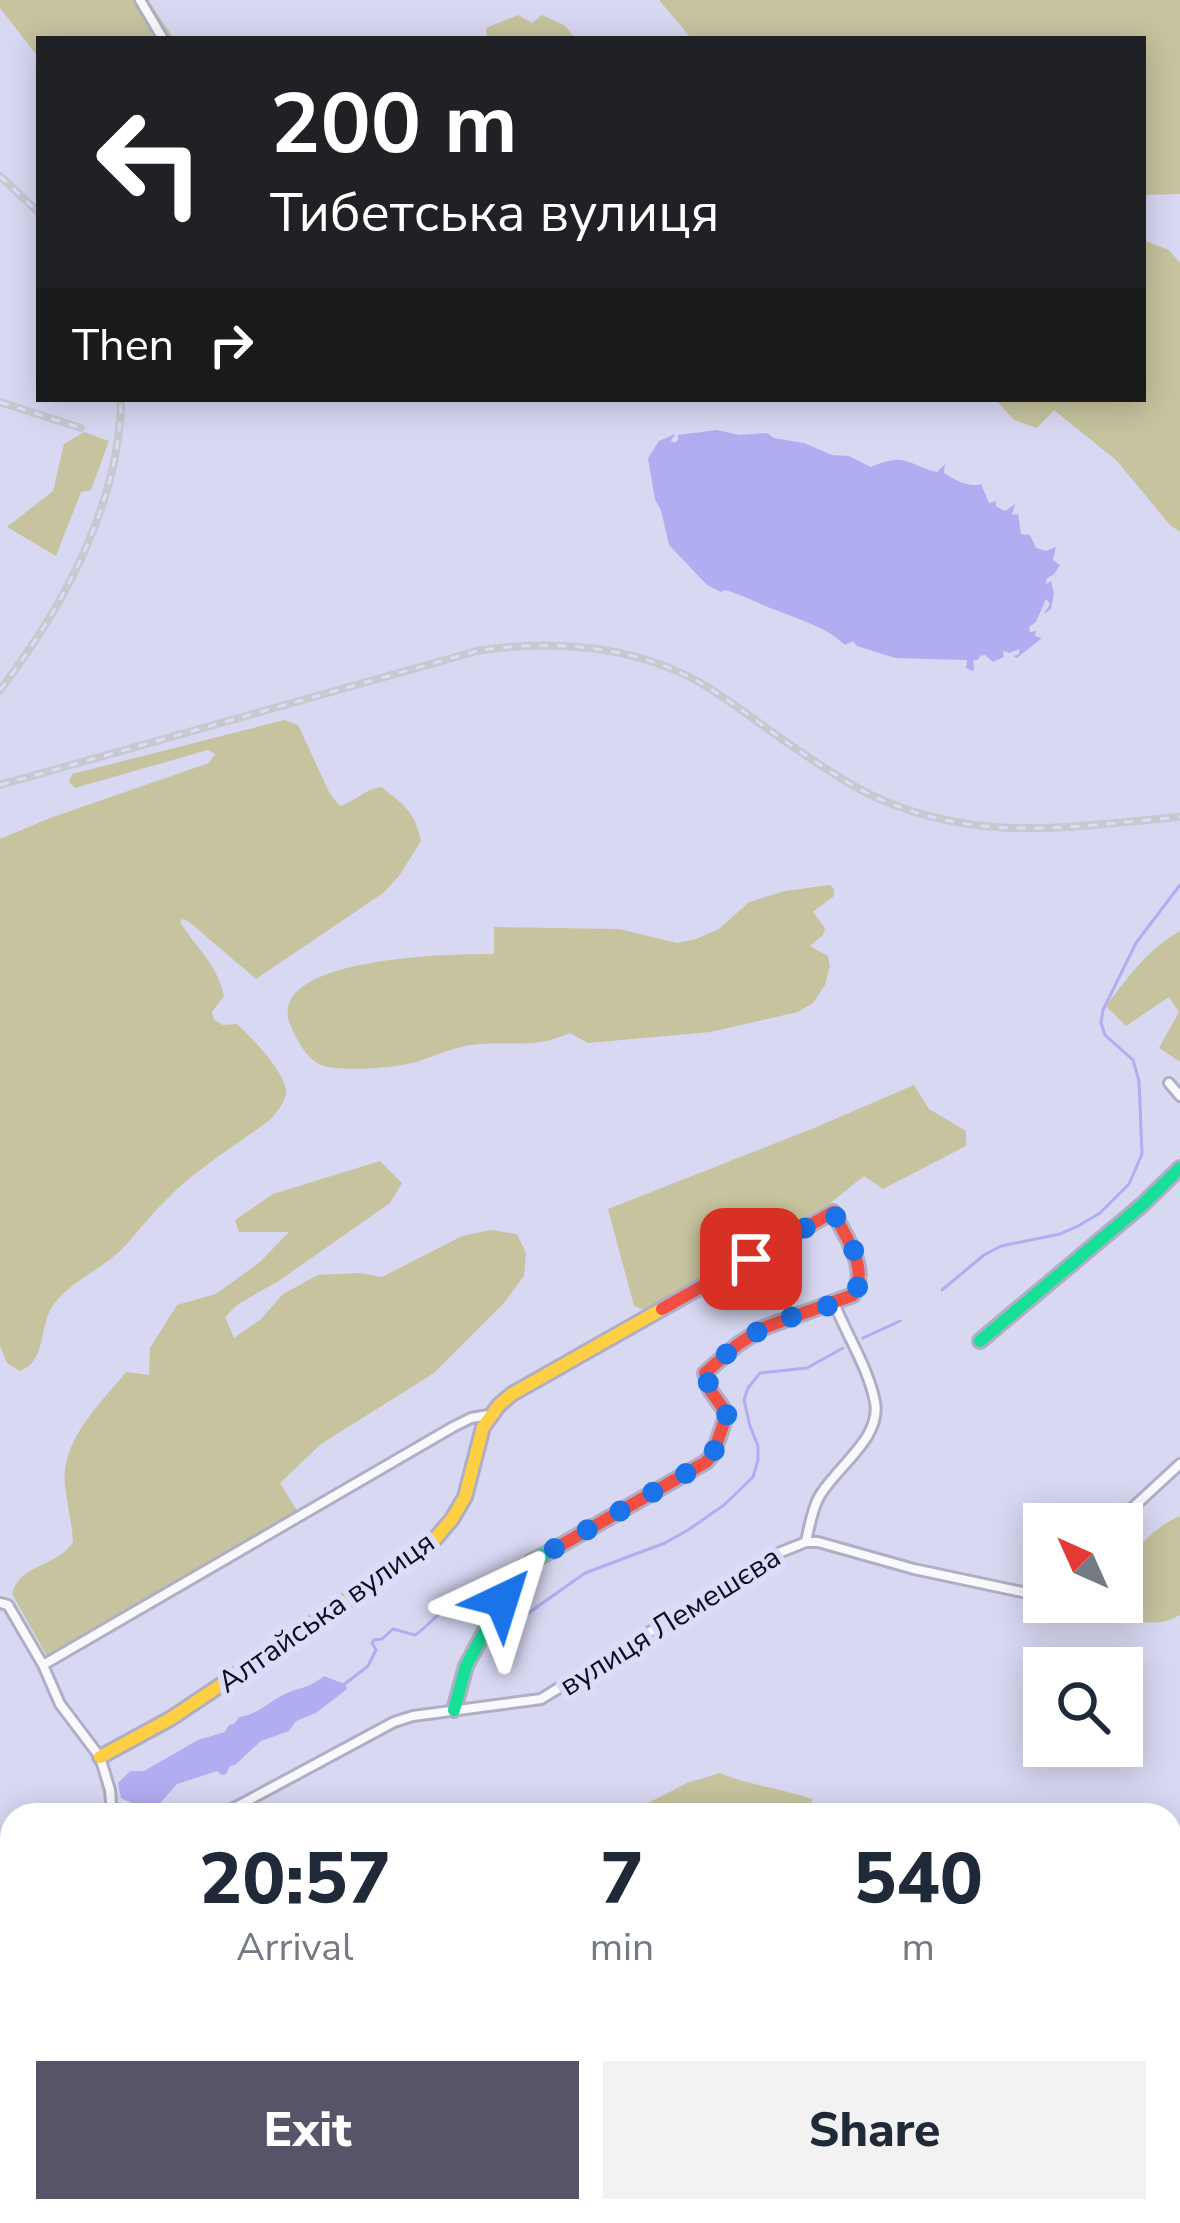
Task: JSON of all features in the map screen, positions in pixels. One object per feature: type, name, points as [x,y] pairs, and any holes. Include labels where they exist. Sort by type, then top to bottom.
[{"type":"street","points":[[140,0],[162,36]]},
{"type":"street","points":[[1169,1083],[1180,1096]]},
{"type":"street","points":[[980,1341],[1180,1168]]},
{"type":"street","points":[[43,1665],[435,1437],[471,1418],[489,1415],[512,1394],[833,1212],[856,1257],[857,1292],[835,1305],[772,1323],[737,1344],[706,1373],[710,1390],[727,1414],[713,1454],[531,1562],[514,1577],[466,1666],[454,1710]]},
{"type":"street","name":"вулиця Лемешєва","points":[[243,1803],[394,1722],[541,1700],[776,1554],[806,1542],[816,1503],[832,1475],[864,1442],[876,1408],[867,1375],[835,1305]]},
{"type":"street","name":"Алтайська вулиця","points":[[100,1757],[170,1719],[429,1546],[448,1526],[467,1492],[481,1429],[489,1415]]},
{"type":"street","points":[[1137,1503],[1180,1464]]},
{"type":"street","points":[[806,1542],[1023,1592]]},
{"type":"street","points":[[0,1603],[8,1604],[60,1703],[100,1757],[111,1803]]},
{"type":"shaded area","points":[[0,0],[148,0],[172,36],[36,36],[36,54],[0,8]]},
{"type":"shaded area","points":[[659,0],[1180,0],[1180,194],[1146,195],[1146,36],[689,36]]},
{"type":"shaded area","points":[[518,15],[532,23],[542,15],[564,25],[573,36],[487,36],[486,28]]},
{"type":"shaded area","points":[[1146,241],[1169,250],[1180,263],[1180,532],[1117,461],[1054,410],[1037,428],[1014,420],[998,402],[1146,402]]},
{"type":"shaded area","points":[[717,430],[739,435],[767,433],[832,455],[849,456],[871,467],[899,460],[937,472],[945,464],[944,473],[953,478],[981,484],[989,503],[996,501],[1005,511],[1015,504],[1012,515],[1018,514],[1021,534],[1030,535],[1036,548],[1056,547],[1053,560],[1060,565],[1046,579],[1054,594],[1051,609],[1044,614],[1050,604],[1046,599],[1029,627],[1042,638],[1017,658],[1013,656],[1019,649],[1003,651],[1004,657],[993,662],[980,656],[973,660],[972,671],[966,668],[967,660],[895,658],[853,641],[845,645],[806,622],[707,585],[669,545],[648,458],[659,441],[675,434],[674,443],[678,435]]},
{"type":"shaded area","points":[[84,432],[109,441],[91,490],[81,492],[56,556],[7,527],[53,491],[64,444]]},
{"type":"shaded area","points":[[284,720],[298,725],[340,806],[381,787],[407,810],[421,841],[383,893],[256,979],[182,919],[221,985],[224,996],[212,1012],[214,1020],[237,1024],[251,1038],[282,1077],[285,1097],[271,1119],[191,1177],[123,1248],[57,1300],[35,1358],[20,1371],[7,1363],[0,1346],[0,839],[209,763],[215,754],[208,750],[75,788],[69,782],[72,774]]},
{"type":"shaded area","points":[[830,885],[834,896],[813,912],[825,928],[823,935],[810,946],[828,956],[830,966],[813,1003],[798,1012],[710,1032],[588,1043],[570,1033],[532,1043],[471,1045],[410,1063],[361,1069],[316,1062],[292,1029],[289,1005],[303,986],[364,964],[494,954],[494,927],[619,929],[677,943],[719,929],[749,902]]},
{"type":"shaded area","points":[[1180,931],[1180,1062],[1159,1048],[1179,1012],[1169,997],[1126,1026],[1106,1006],[1148,955]]},
{"type":"shaded area","points":[[914,1085],[929,1109],[966,1131],[966,1146],[883,1189],[864,1176],[829,1204],[784,1229],[765,1250],[647,1311],[634,1306],[608,1209]]},
{"type":"shaded area","points":[[380,1161],[402,1183],[390,1203],[237,1305],[225,1317],[234,1338],[261,1319],[283,1294],[318,1275],[382,1277],[462,1236],[491,1230],[517,1234],[526,1253],[524,1276],[503,1304],[434,1373],[321,1444],[280,1483],[299,1514],[48,1658],[12,1594],[23,1576],[73,1542],[65,1469],[84,1424],[126,1372],[149,1375],[150,1348],[177,1305],[216,1294],[260,1262],[289,1232],[239,1232],[235,1220],[273,1194]]},
{"type":"shaded area","points":[[1180,1516],[1180,1615],[1158,1623],[1143,1622],[1143,1543]]},
{"type":"shaded area","points":[[324,1676],[347,1689],[316,1713],[296,1721],[289,1731],[261,1741],[226,1774],[217,1771],[177,1784],[160,1803],[121,1798],[118,1783],[130,1771],[144,1771],[198,1740],[225,1732],[239,1717]]},
{"type":"shaded area","points":[[720,1773],[812,1799],[812,1803],[648,1803]]},
{"type":"waterway","points":[[942,1290],[1001,1246],[1078,1226],[1100,1213],[1129,1184],[1142,1154],[1139,1081],[1133,1060],[1105,1035],[1103,1010],[1136,943],[1180,885]]},
{"type":"waterway","points":[[863,1338],[900,1321]]},
{"type":"waterway","points":[[342,1686],[368,1666],[376,1650],[374,1640],[393,1629],[415,1635],[450,1607],[503,1628],[585,1573],[688,1530],[753,1477],[758,1446],[744,1400],[760,1373],[807,1368],[843,1348]]},
{"type":"railway","points":[[0,176],[36,210]]},
{"type":"railway","points":[[0,402],[81,428]]},
{"type":"railway","points":[[0,690],[65,590],[99,516],[118,438],[121,402]]},
{"type":"railway","points":[[0,785],[477,651],[562,646],[619,653],[673,670],[711,689],[856,787],[936,818],[1039,828],[1180,817]]},
{"type":"traffic: fast","points":[[980,1341],[1180,1168]]},
{"type":"traffic: fast","points":[[454,1710],[466,1666],[514,1577],[551,1551]]},
{"type":"traffic: slow","points":[[100,1757],[170,1719],[429,1546],[465,1497],[483,1427],[499,1405],[662,1309]]},
{"type":"traffic: jam","points":[[551,1551],[706,1462],[727,1414],[710,1390],[705,1373],[763,1328],[853,1295],[858,1285],[857,1264],[833,1212],[662,1309]]},
{"type":"route","points":[[502,1600],[514,1577],[531,1562],[706,1462],[727,1414],[710,1390],[706,1373],[737,1344],[772,1323],[850,1299],[860,1283],[852,1246],[833,1212],[751,1259]]}]
